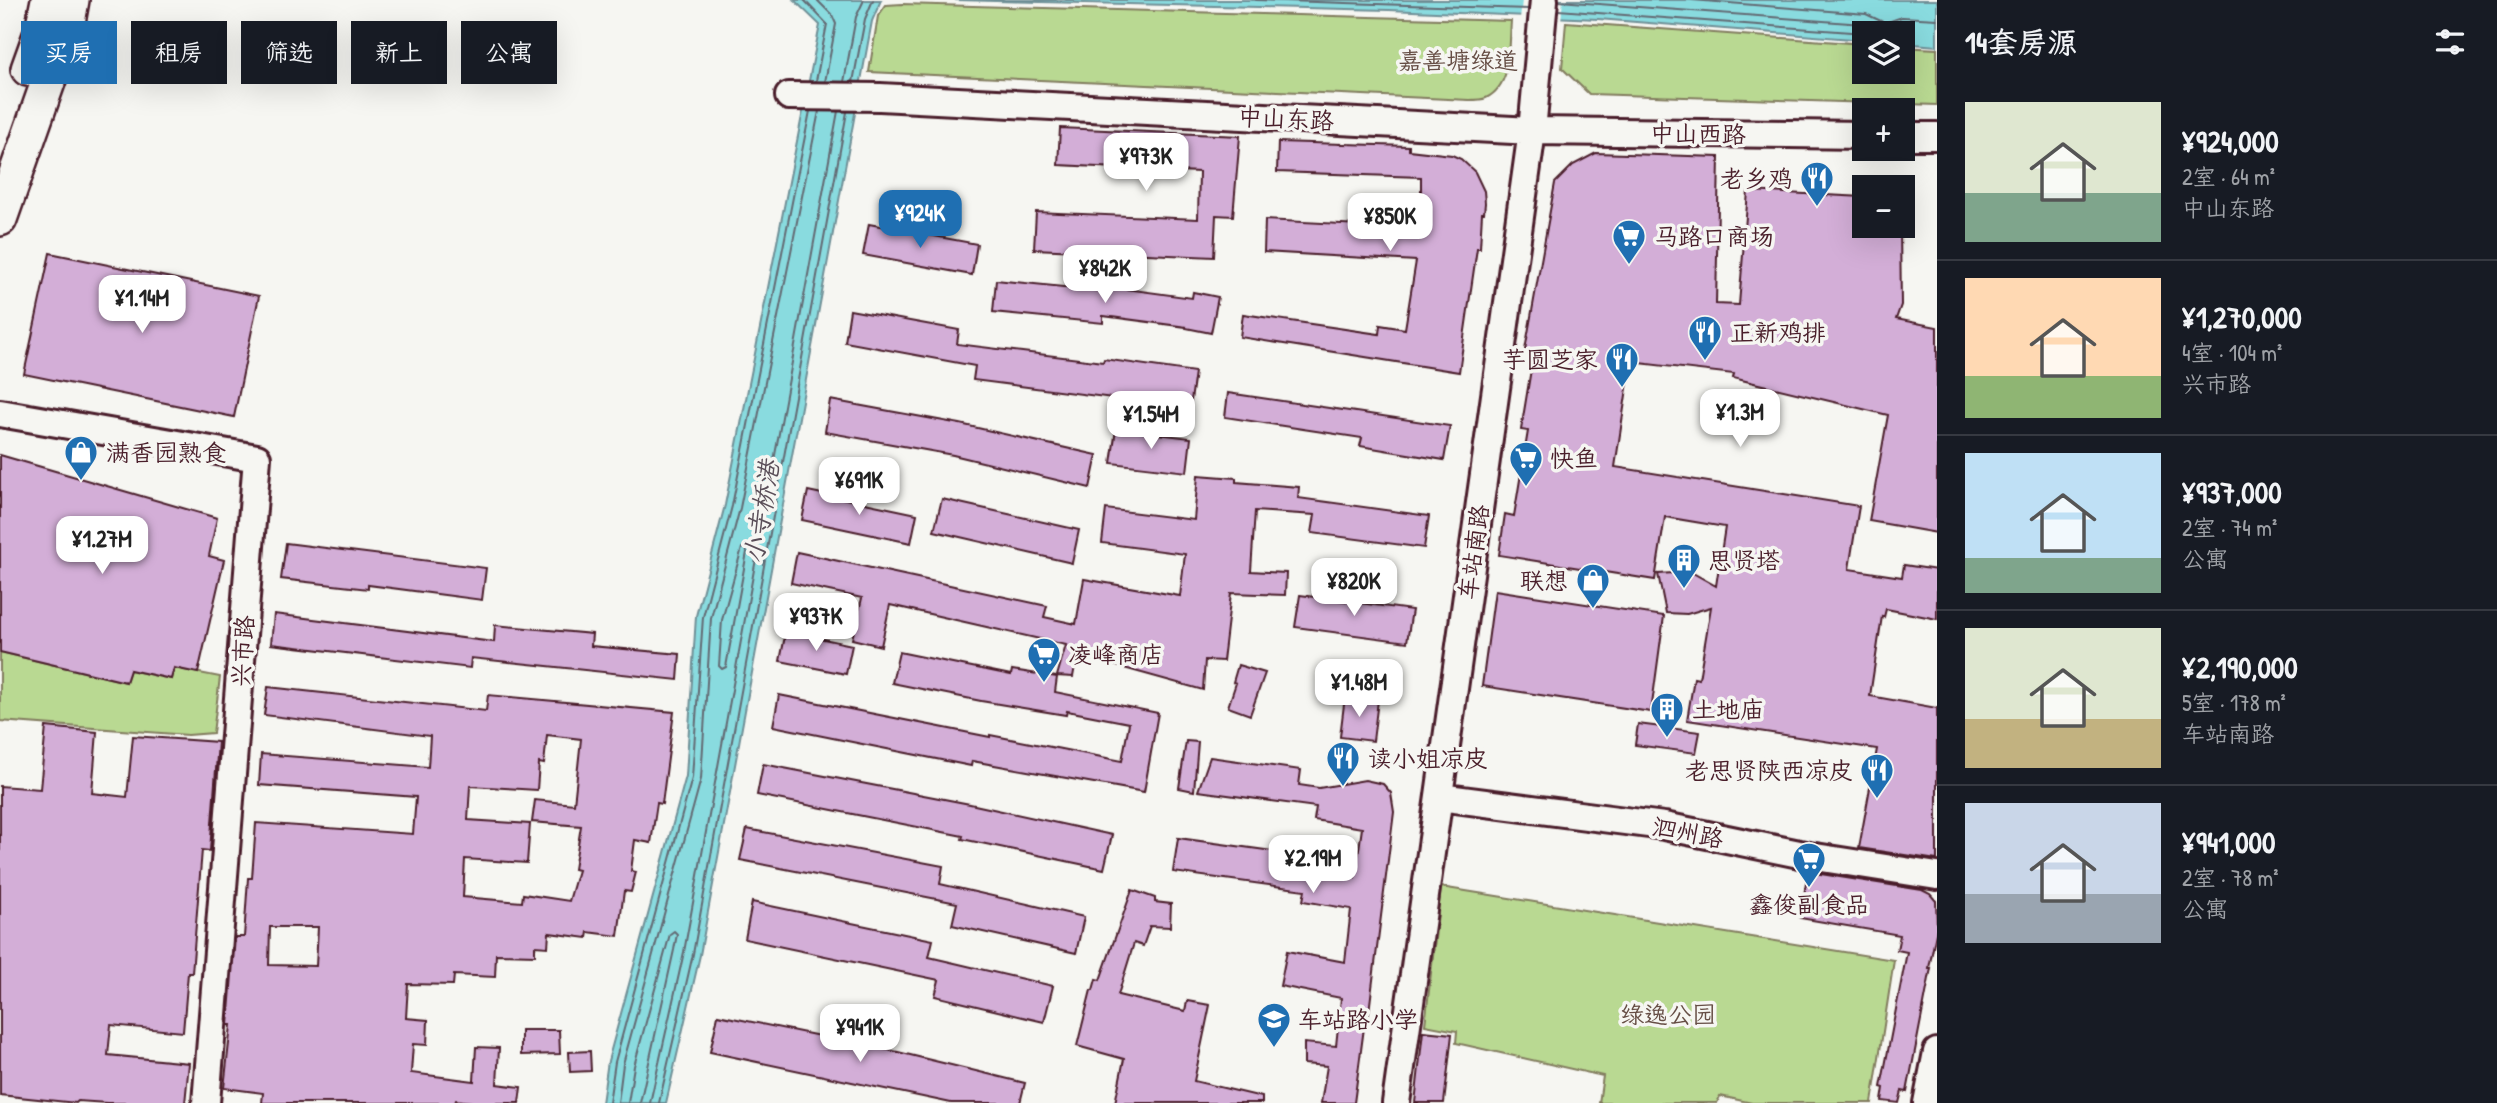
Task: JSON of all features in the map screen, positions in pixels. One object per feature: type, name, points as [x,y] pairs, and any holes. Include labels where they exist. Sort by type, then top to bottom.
[{"type":"main road","points":[[0,151],[57,14]]},
{"type":"main road","points":[[0,219],[57,14]]},
{"type":"street","name":"车站南路","points":[[1396,1103],[1532,131],[1544,0]]},
{"type":"street","name":"中山东路","points":[[789,96],[880,97],[1532,131]]},
{"type":"street","name":"中山西路","points":[[1532,131],[1852,135]]},
{"type":"street","points":[[1915,136],[1937,136]]},
{"type":"street","name":"兴市路","points":[[0,413],[257,458],[206,1103]]},
{"type":"street","name":"泗州路","points":[[1438,797],[1664,826],[1809,856],[1937,876]]},
{"type":"street","points":[[1927,1103],[1937,1052]]},
{"type":"green space","name":"嘉善塘绿道","points":[[886,5],[1511,21],[1508,64],[1501,84],[1486,98],[1473,100],[869,72],[878,16]]},
{"type":"green space","name":"嘉善塘绿道","points":[[1566,22],[1852,43],[1852,84],[1915,84],[1915,48],[1937,49],[1937,105],[1915,104],[1915,98],[1852,98],[1852,102],[1589,94],[1562,68]]},
{"type":"green space","points":[[0,652],[126,682],[130,670],[171,679],[174,668],[220,677],[213,733],[188,735],[0,721]]},
{"type":"green space","name":"绿逸公园","points":[[1441,887],[1894,960],[1872,1103],[1752,1103],[1720,1096],[1717,1103],[1599,1103],[1603,1076],[1456,1043],[1457,1031],[1425,1025]]},
{"type":"water","name":"小寺桥港","points":[[794,0],[881,0],[872,21],[700,955],[666,1103],[602,1103],[608,1061],[686,776],[696,616],[725,505],[820,25]]},
{"type":"water","points":[[955,0],[1937,0],[1937,46],[1915,44],[1915,21],[1852,21],[1852,39],[1598,19],[1389,10]]},
{"type":"pier","points":[[1522,0],[1563,0],[1561,21],[1520,19]]},
{"type":"building","points":[[1060,128],[1240,136],[1233,216],[1216,215],[1214,257],[1034,249],[1036,212],[1198,219],[1199,172],[1058,165]]},
{"type":"building","points":[[1278,142],[1409,146],[1409,150],[1452,155],[1461,159],[1475,172],[1484,191],[1485,203],[1459,372],[1240,337],[1243,314],[1379,334],[1380,325],[1405,329],[1416,261],[1264,252],[1265,220],[1418,228],[1418,223],[1421,223],[1421,177],[1277,172]]},
{"type":"building","points":[[1596,153],[1719,157],[1716,304],[1739,305],[1748,191],[1852,196],[1852,238],[1900,238],[1901,305],[1896,319],[1937,327],[1937,533],[1869,521],[1888,415],[1733,378],[1734,374],[1631,362],[1615,467],[1859,506],[1849,569],[1902,577],[1904,565],[1937,570],[1937,619],[1886,609],[1884,617],[1882,616],[1870,696],[1937,708],[1937,860],[1859,848],[1877,749],[1687,720],[1694,678],[1699,679],[1711,607],[1687,614],[1666,613],[1658,574],[1691,572],[1716,586],[1725,527],[1665,517],[1655,580],[1499,555],[1505,514],[1514,516],[1528,431],[1521,430],[1534,351],[1525,350],[1555,183],[1573,165]]},
{"type":"building","points":[[869,224],[977,244],[972,275],[863,255]]},
{"type":"building","points":[[50,253],[259,296],[234,417],[24,374]]},
{"type":"building","points":[[996,280],[1111,292],[1112,287],[1192,298],[1193,292],[1218,297],[1211,333],[1103,316],[1103,323],[993,312]]},
{"type":"building","points":[[850,310],[959,330],[957,344],[1103,362],[1104,359],[1195,372],[1190,408],[973,380],[975,366],[845,342]]},
{"type":"building","points":[[1228,393],[1450,426],[1444,460],[1360,446],[1362,438],[1225,417]]},
{"type":"building","points":[[830,400],[960,424],[1097,455],[1090,488],[953,455],[825,432]]},
{"type":"building","points":[[1116,429],[1191,438],[1187,472],[1111,463]]},
{"type":"building","points":[[0,455],[217,518],[209,556],[224,560],[198,673],[174,668],[171,679],[130,670],[126,682],[0,652]]},
{"type":"building","points":[[1198,475],[1236,478],[1236,482],[1299,487],[1298,498],[1429,516],[1424,548],[1312,533],[1315,515],[1255,511],[1251,571],[1286,573],[1285,595],[1231,593],[1223,661],[1205,660],[1203,690],[1077,655],[1073,677],[1057,676],[1066,645],[890,605],[881,646],[852,639],[862,598],[791,583],[797,552],[1047,606],[1044,617],[1076,624],[1084,579],[1180,596],[1185,554],[1102,543],[1106,509],[1194,520]]},
{"type":"building","points":[[808,491],[917,514],[911,543],[802,520]]},
{"type":"building","points":[[942,499],[1079,530],[1072,563],[934,531]]},
{"type":"building","points":[[286,543],[486,568],[482,600],[368,585],[368,589],[281,579]]},
{"type":"building","points":[[1495,590],[1664,616],[1651,712],[1482,686]]},
{"type":"building","points":[[1300,595],[1412,610],[1407,642],[1295,627]]},
{"type":"building","points":[[274,614],[494,642],[495,625],[592,634],[591,646],[680,654],[678,680],[471,658],[470,668],[271,644]]},
{"type":"building","points":[[786,631],[852,645],[846,674],[780,661]]},
{"type":"building","points":[[899,652],[1011,675],[1012,670],[1057,677],[1055,692],[1158,713],[1144,792],[972,761],[971,766],[773,726],[779,695],[1122,761],[1129,723],[1067,711],[1066,715],[981,701],[892,683]]},
{"type":"building","points":[[1238,665],[1265,673],[1250,715],[1228,707],[1236,683],[1233,682]]},
{"type":"building","points":[[268,687],[486,711],[488,695],[674,712],[662,804],[657,803],[651,843],[635,840],[631,871],[636,872],[631,892],[624,891],[618,936],[588,932],[587,938],[549,933],[548,947],[535,946],[535,955],[496,954],[495,977],[454,975],[453,985],[408,984],[406,1018],[428,1020],[427,1045],[413,1044],[411,1073],[474,1081],[476,1047],[499,1048],[497,1084],[521,1087],[519,1103],[456,1100],[455,1103],[262,1103],[263,1093],[224,1088],[231,1025],[228,1025],[235,937],[244,937],[248,878],[252,878],[256,823],[413,834],[416,797],[259,785],[261,754],[428,767],[430,736],[264,715]],"holes":[[[547,735],[581,739],[574,804],[535,800],[532,822],[581,826],[574,869],[578,870],[569,901],[523,894],[522,902],[463,897],[465,859],[527,863],[530,824],[468,820],[470,786],[537,790],[539,763],[544,764]],[[270,927],[318,927],[316,966],[269,965]]]},
{"type":"building","points":[[1345,696],[1378,700],[1373,741],[1340,737]]},
{"type":"building","name":"土地庙","points":[[1638,724],[1700,732],[1696,753],[1635,745]]},
{"type":"building","points":[[46,727],[97,732],[92,793],[127,797],[133,736],[218,742],[210,851],[202,850],[192,973],[188,973],[183,1032],[111,1025],[108,1055],[189,1063],[185,1103],[76,1103],[0,1095],[0,786],[40,789]]},
{"type":"building","points":[[1186,741],[1198,742],[1194,791],[1179,788]]},
{"type":"building","points":[[1210,757],[1301,770],[1299,785],[1319,788],[1365,780],[1383,784],[1391,793],[1394,812],[1368,1020],[1365,1020],[1354,1103],[1321,1103],[1327,1066],[1304,1064],[1304,1043],[1336,1046],[1341,998],[1280,986],[1287,951],[1345,962],[1351,909],[1303,901],[1305,890],[1173,872],[1178,838],[1294,854],[1293,867],[1355,877],[1362,828],[1314,820],[1316,807],[1198,791]]},
{"type":"building","points":[[763,764],[1112,835],[1104,869],[962,839],[963,836],[757,795]]},
{"type":"building","points":[[747,829],[943,866],[940,884],[1084,917],[1076,953],[952,925],[957,903],[740,860]]},
{"type":"building","points":[[1808,872],[1922,890],[1936,901],[1937,928],[1931,968],[1907,1092],[1902,1091],[1899,1103],[1882,1101],[1884,1088],[1881,1087],[1907,952],[1897,950],[1900,935],[1800,918]]},
{"type":"building","points":[[1132,890],[1155,898],[1155,902],[1171,904],[1170,927],[1150,926],[1143,946],[1134,943],[1118,995],[1185,1011],[1187,1001],[1210,1005],[1194,1081],[1262,1097],[1262,1103],[1115,1103],[1124,1059],[1077,1046],[1091,990],[1096,979],[1100,980]]},
{"type":"building","points":[[752,902],[933,940],[929,957],[1053,986],[1044,1022],[935,996],[939,980],[745,939]]},
{"type":"building","points":[[718,1015],[898,1052],[1025,1083],[1020,1103],[951,1103],[710,1052]]},
{"type":"building","points":[[521,1030],[559,1030],[560,1054],[521,1055]]},
{"type":"building","points":[[1423,1031],[1452,1034],[1444,1103],[1415,1103]]},
{"type":"building","points":[[590,1051],[591,1071],[570,1072],[569,1052]]},
{"type":"place","name":"老乡鸡","points":[[1817,208]]},
{"type":"place","name":"马路口商场","points":[[1629,266]]},
{"type":"place","name":"正新鸡排","points":[[1705,362]]},
{"type":"place","name":"芋圆芝家","points":[[1622,389]]},
{"type":"place","name":"满香园熟食","points":[[81,482]]},
{"type":"place","name":"快鱼","points":[[1526,488]]},
{"type":"place","name":"思贤塔","points":[[1684,590]]},
{"type":"place","name":"联想","points":[[1593,610]]},
{"type":"place","name":"凌峰商店","points":[[1044,684]]},
{"type":"place","name":"土地庙","points":[[1667,739]]},
{"type":"place","name":"读小姐凉皮","points":[[1343,788]]},
{"type":"place","name":"老思贤陕西凉皮","points":[[1877,800]]},
{"type":"place","name":"鑫俊副食品","points":[[1809,889]]},
{"type":"place","name":"车站路小学","points":[[1274,1049]]}]
